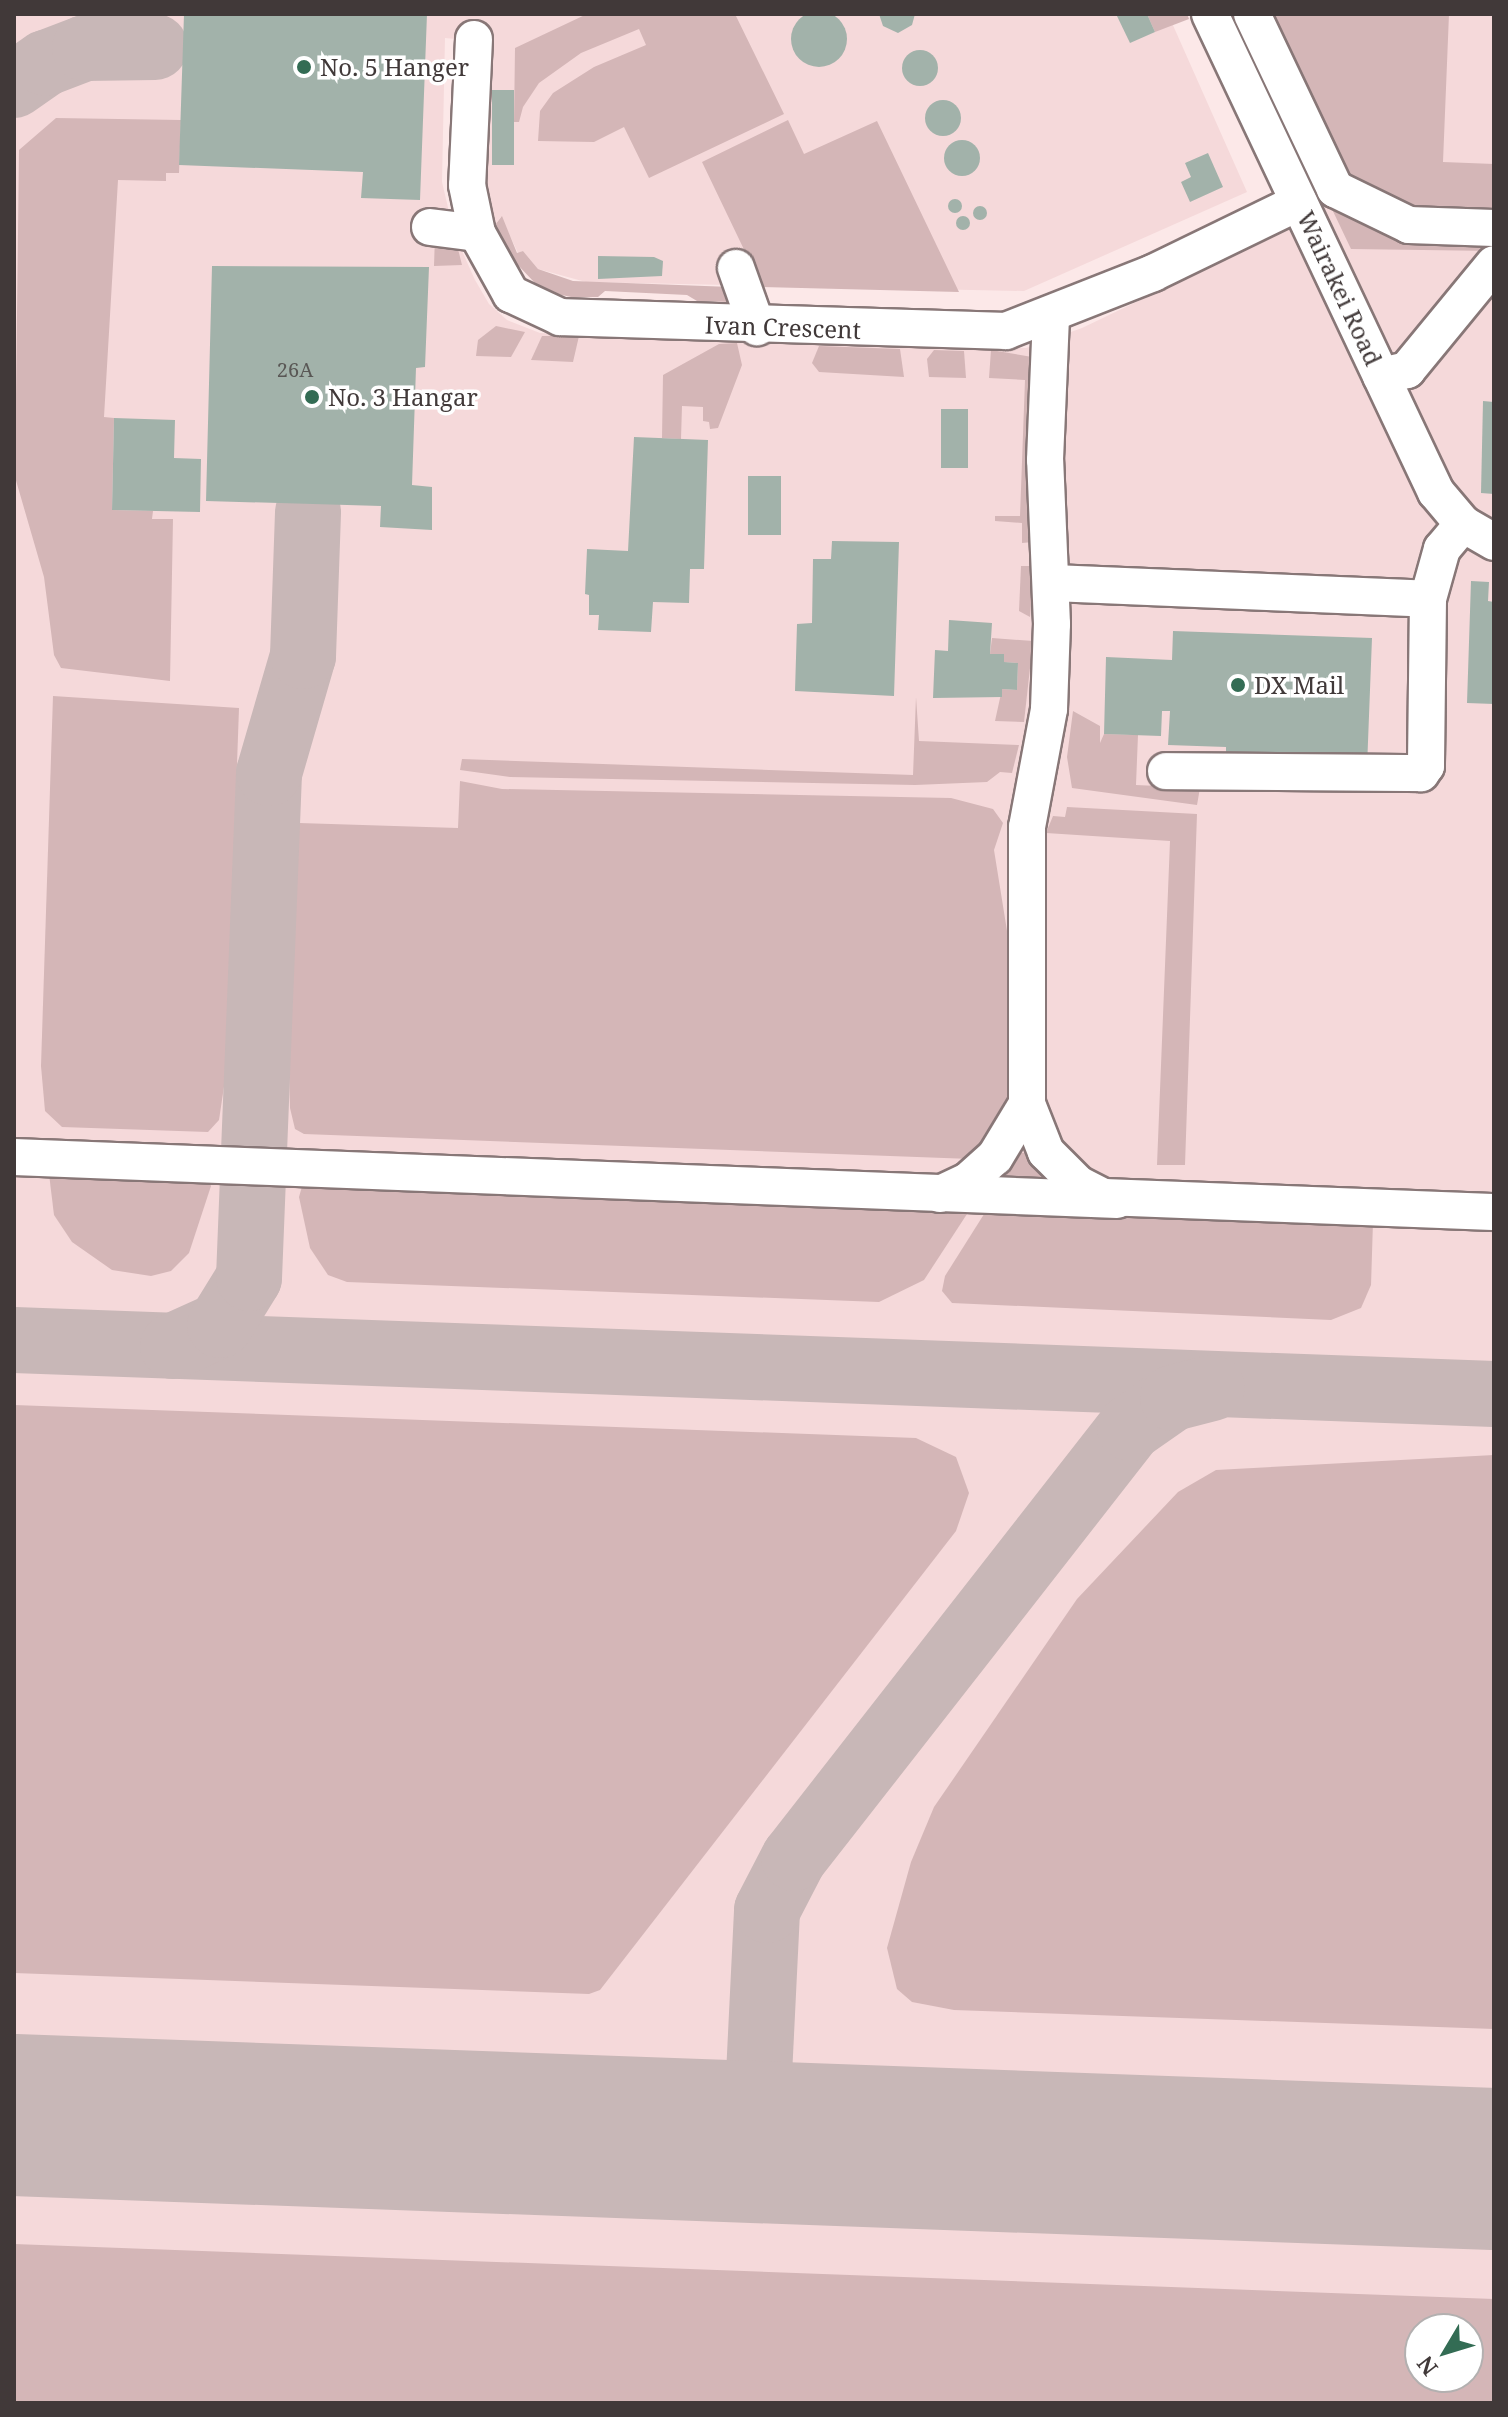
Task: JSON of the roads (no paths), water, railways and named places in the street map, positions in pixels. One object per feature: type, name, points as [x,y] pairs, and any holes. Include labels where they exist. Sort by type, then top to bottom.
[{"type":"street","name":"Wairakei Road","points":[[1210,14],[1436,492],[1463,524],[1494,542]]},
{"type":"street","points":[[1252,14],[1335,189],[1409,225],[1494,228]]},
{"type":"street","name":"Ivan Crescent","points":[[474,39],[467,185],[477,233],[511,294],[544,313],[757,327],[985,332],[1051,317],[1299,202]]},
{"type":"street","points":[[430,227],[477,233]]},
{"type":"street","points":[[1381,376],[1407,370],[1494,264]]},
{"type":"street","points":[[736,268],[757,327]]},
{"type":"street","points":[[1051,317],[1045,460],[1053,583],[1049,709],[1027,827],[1027,1104],[1039,1140],[1055,1163],[1089,1192],[1117,1200]]},
{"type":"street","points":[[1166,771],[1421,773],[1426,766],[1428,599],[1442,549],[1463,524]]},
{"type":"street","points":[[1053,583],[1428,599]]},
{"type":"street","points":[[939,1195],[968,1181],[995,1157],[1027,1104]]},
{"type":"street","points":[[14,1157],[939,1195],[1494,1212]]},
{"type":"place","name":"No. 5 Hanger","points":[[304,67]]},
{"type":"place","name":"No. 3 Hangar","points":[[312,397]]},
{"type":"place","name":"DX Mail","points":[[1238,685]]}]
